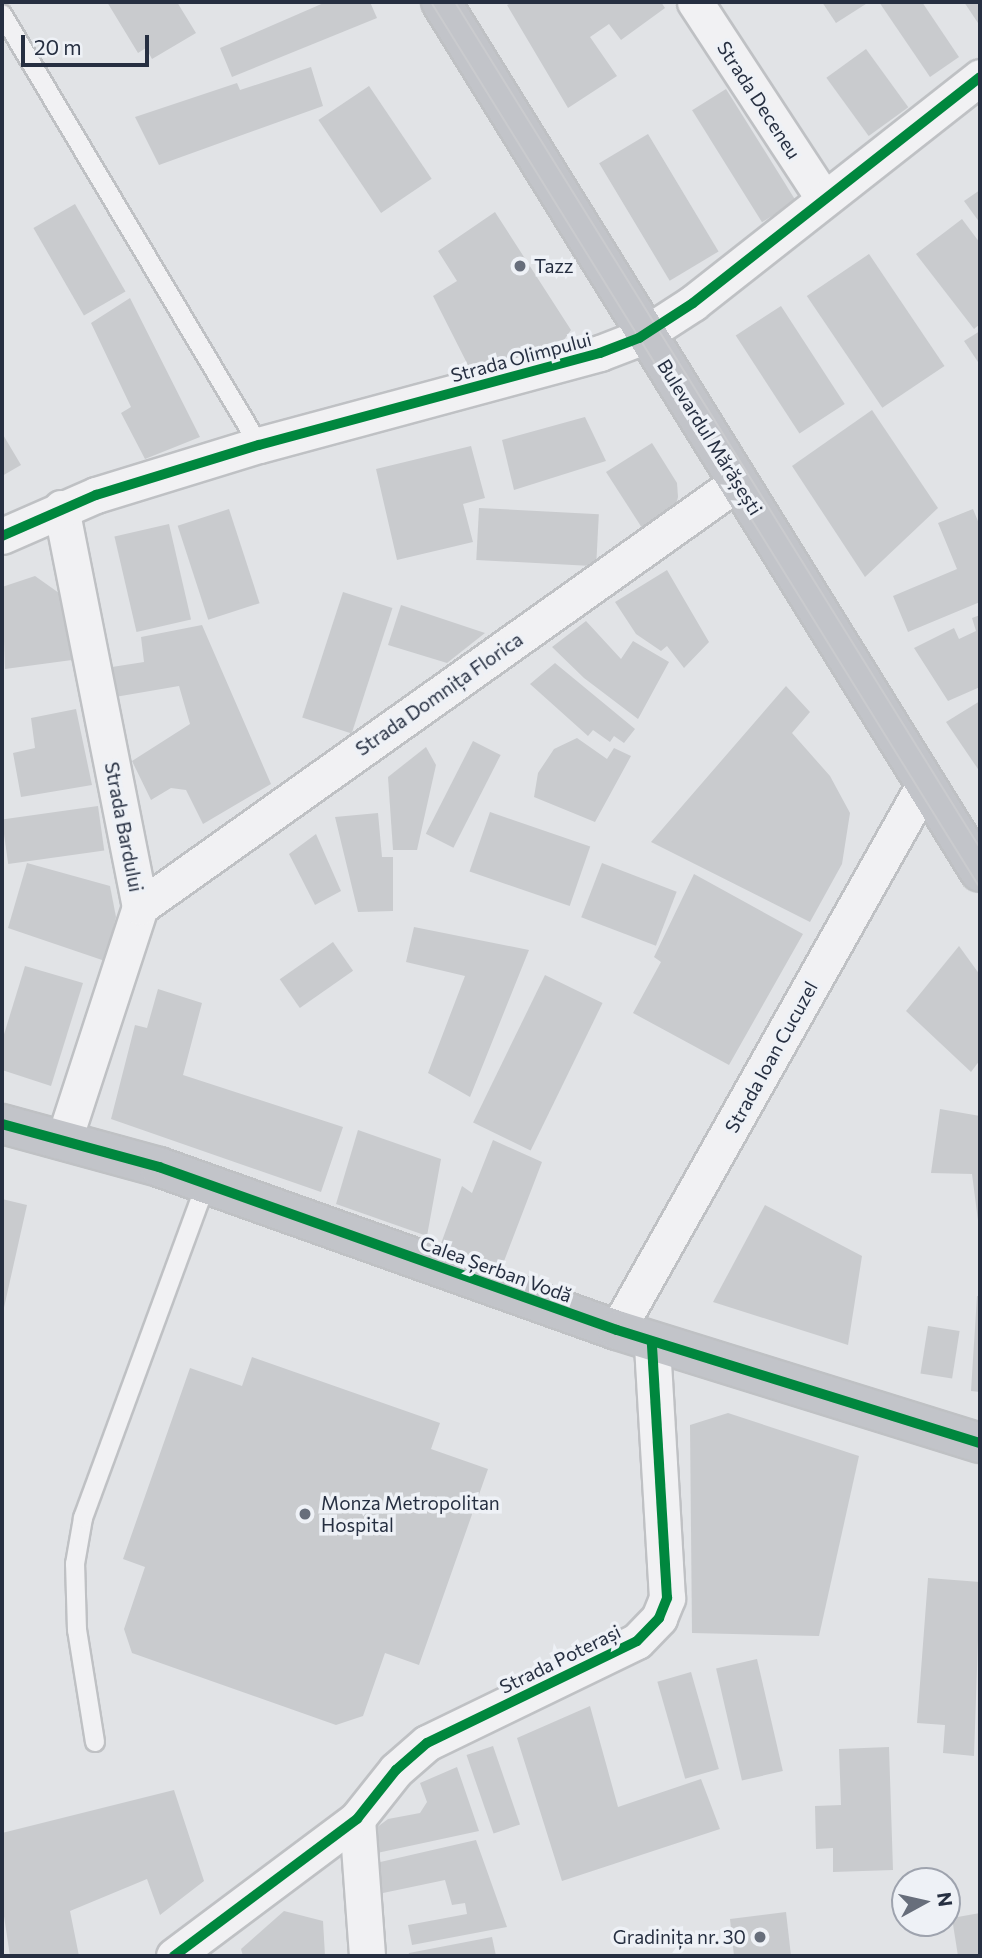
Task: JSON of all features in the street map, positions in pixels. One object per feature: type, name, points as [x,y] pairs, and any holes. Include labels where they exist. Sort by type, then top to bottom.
[{"type":"street","name":"Bulevardul Mărășești","points":[[441,2],[980,872]]},
{"type":"street","name":"Strada Deceneu","points":[[695,2],[824,199]]},
{"type":"street","name":"Strada Olimpului","points":[[2,536],[61,508],[259,445],[588,357],[646,334],[693,303],[980,77]]},
{"type":"street","name":"Strada Domnița Florica","points":[[140,907],[738,482]]},
{"type":"street","name":"Strada Bardului","points":[[61,508],[140,907],[64,1139]]},
{"type":"street","name":"Strada Ioan Cucuzel","points":[[617,1330],[925,783]]},
{"type":"street","name":"Calea Șerban Vodă","points":[[2,1124],[64,1139],[206,1184],[652,1342],[980,1443]]},
{"type":"street","name":"Strada Poterași","points":[[174,1956],[356,1819],[396,1770],[427,1742],[636,1641],[659,1618],[667,1598],[652,1342]]},
{"type":"street","points":[[356,1819],[367,1956]]},
{"type":"lane","points":[[2,14],[259,445]]},
{"type":"lane","points":[[95,1742],[77,1630],[75,1564],[81,1530],[206,1184]]},
{"type":"building","points":[[107,2],[177,2],[196,33],[152,59],[146,48],[138,53]]},
{"type":"building","points":[[326,2],[370,2],[377,18],[232,77],[220,48]]},
{"type":"building","points":[[513,2],[661,2],[665,8],[621,40],[609,24],[590,37],[617,76],[568,108],[507,5]]},
{"type":"building","points":[[822,2],[869,2],[836,23]]},
{"type":"building","points":[[879,2],[922,2],[959,57],[930,77]]},
{"type":"building","points":[[964,2],[980,2],[980,26]]},
{"type":"building","points":[[866,49],[908,107],[869,136],[826,78]]},
{"type":"building","points":[[311,67],[323,106],[159,165],[135,117],[237,83],[240,90]]},
{"type":"building","points":[[369,86],[432,179],[381,213],[318,120]]},
{"type":"building","points":[[726,89],[796,201],[762,222],[692,110]]},
{"type":"building","points":[[648,134],[719,251],[670,281],[599,163]]},
{"type":"building","points":[[980,190],[980,223],[964,201]]},
{"type":"building","points":[[75,204],[126,291],[84,315],[33,228]]},
{"type":"building","points":[[495,212],[571,330],[554,354],[473,375],[433,296],[457,281],[438,251]]},
{"type":"building","points":[[962,219],[980,243],[980,324],[974,329],[916,254]]},
{"type":"building","points":[[869,254],[944,366],[882,408],[807,296]]},
{"type":"building","points":[[130,298],[200,437],[145,459],[121,413],[131,407],[91,323]]},
{"type":"building","points":[[781,306],[845,404],[799,434],[736,335]]},
{"type":"building","points":[[980,331],[980,365],[964,341]]},
{"type":"building","points":[[872,410],[938,508],[865,577],[792,466]]},
{"type":"building","points":[[585,417],[606,461],[514,490],[502,440]]},
{"type":"building","points":[[2,433],[21,465],[2,476]]},
{"type":"building","points":[[652,443],[677,483],[678,497],[676,505],[644,531],[606,472]]},
{"type":"building","points":[[471,446],[485,498],[463,504],[473,542],[397,560],[376,469]]},
{"type":"building","points":[[479,508],[599,514],[596,566],[476,560]]},
{"type":"building","points":[[229,509],[260,603],[208,620],[178,526]]},
{"type":"building","points":[[973,509],[980,526],[980,602],[908,632],[893,596],[957,569],[938,523]]},
{"type":"building","points":[[169,524],[191,619],[136,632],[114,537]]},
{"type":"building","points":[[667,570],[709,642],[684,668],[667,646],[661,651],[636,634],[615,602]]},
{"type":"building","points":[[35,576],[59,593],[72,660],[5,669],[2,587]]},
{"type":"building","points":[[343,592],[392,608],[352,734],[302,718]]},
{"type":"building","points":[[401,605],[485,633],[447,663],[388,645]]},
{"type":"building","points":[[980,615],[980,687],[948,701],[914,648],[954,628],[959,639],[976,631],[972,618]]},
{"type":"building","points":[[586,621],[621,659],[633,641],[669,662],[638,719],[584,678],[552,647]]},
{"type":"building","points":[[202,625],[271,784],[203,824],[186,790],[171,788],[151,800],[132,761],[190,724],[179,686],[115,697],[112,667],[144,662],[141,637]]},
{"type":"building","points":[[555,663],[635,729],[624,743],[614,736],[610,742],[593,730],[588,736],[530,684]]},
{"type":"building","points":[[786,686],[810,712],[792,733],[830,776],[850,813],[842,864],[810,922],[651,842]]},
{"type":"building","points":[[980,701],[980,772],[946,722]]},
{"type":"building","points":[[76,709],[92,785],[21,797],[13,753],[35,748],[31,718]]},
{"type":"building","points":[[577,738],[607,759],[614,748],[631,756],[595,822],[534,797],[538,773],[554,749]]},
{"type":"building","points":[[473,741],[501,755],[453,848],[426,834]]},
{"type":"building","points":[[426,747],[436,765],[417,850],[393,850],[388,777]]},
{"type":"building","points":[[98,806],[104,851],[8,864],[2,819]]},
{"type":"building","points":[[490,812],[590,847],[570,906],[469,872]]},
{"type":"building","points":[[378,813],[382,857],[393,857],[393,911],[358,912],[335,817]]},
{"type":"building","points":[[316,834],[341,891],[315,905],[289,854]]},
{"type":"building","points":[[27,863],[110,886],[116,917],[105,961],[8,928]]},
{"type":"building","points":[[602,863],[677,892],[656,946],[581,917]]},
{"type":"building","points":[[694,874],[803,934],[729,1065],[633,1013],[661,962],[654,957]]},
{"type":"building","points":[[414,927],[529,950],[470,1097],[428,1073],[465,976],[406,962]]},
{"type":"building","points":[[333,942],[353,971],[300,1008],[280,979]]},
{"type":"building","points":[[959,946],[980,975],[980,1060],[971,1072],[906,1011]]},
{"type":"building","points":[[25,966],[83,983],[51,1086],[2,1070],[2,1041]]},
{"type":"building","points":[[545,975],[603,1003],[531,1150],[473,1122]]},
{"type":"building","points":[[158,989],[202,1003],[183,1075],[343,1127],[321,1192],[111,1119],[135,1025],[147,1028]]},
{"type":"building","points":[[940,1109],[980,1116],[980,1236],[972,1174],[931,1173]]},
{"type":"building","points":[[358,1130],[441,1159],[427,1236],[336,1204]]},
{"type":"building","points":[[493,1140],[542,1162],[501,1269],[439,1249],[462,1186],[472,1193]]},
{"type":"building","points":[[2,1199],[27,1205],[3,1312],[2,1312]]},
{"type":"building","points":[[765,1205],[862,1256],[848,1345],[713,1302]]},
{"type":"building","points":[[977,1296],[980,1296],[980,1392],[971,1391]]},
{"type":"building","points":[[928,1326],[960,1331],[952,1378],[920,1373]]},
{"type":"building","name":"Monza Metropolitan Hospital","points":[[252,1357],[440,1423],[431,1449],[488,1469],[419,1665],[385,1653],[363,1716],[336,1725],[132,1653],[124,1629],[145,1567],[123,1559],[190,1368],[242,1386]]},
{"type":"building","points":[[728,1413],[859,1456],[819,1636],[692,1633],[690,1425]]},
{"type":"building","points":[[928,1578],[980,1582],[974,1756],[943,1753],[945,1725],[917,1723]]},
{"type":"building","points":[[757,1659],[783,1771],[742,1781],[716,1668]]},
{"type":"building","points":[[691,1672],[719,1769],[685,1779],[657,1682]]},
{"type":"building","points":[[590,1706],[618,1807],[701,1779],[720,1829],[562,1881],[517,1738]]},
{"type":"building","points":[[493,1746],[520,1824],[494,1834],[467,1755]]},
{"type":"building","points":[[889,1747],[891,1870],[833,1872],[833,1848],[816,1849],[815,1806],[841,1805],[839,1749]]},
{"type":"building","points":[[457,1767],[479,1831],[377,1853],[376,1828],[388,1819],[420,1813],[427,1802],[420,1783]]},
{"type":"building","points":[[174,1790],[204,1881],[160,1915],[147,1879],[70,1911],[79,1956],[10,1956],[2,1903],[2,1833]]},
{"type":"building","points":[[476,1840],[507,1927],[412,1945],[408,1925],[467,1914],[465,1903],[452,1905],[445,1880],[383,1893],[376,1863]]},
{"type":"building","points":[[284,1911],[323,1921],[325,1956],[243,1956],[241,1949]]},
{"type":"building","name":"Gradinița nr. 30","points":[[786,1912],[791,1956],[734,1956],[730,1919]]},
{"type":"building","points":[[980,1913],[980,1956],[958,1956],[955,1937],[961,1937],[961,1916]]},
{"type":"building","points":[[492,1937],[496,1956],[408,1956],[409,1953]]},
{"type":"tram line","points":[[431,2],[980,888]]},
{"type":"tram line","points":[[455,2],[980,848]]},
{"type":"cycle path","points":[[2,536],[96,495],[259,445],[600,353],[639,338],[693,303],[980,77]]},
{"type":"cycle path","points":[[2,1124],[159,1167],[617,1330],[980,1443]]},
{"type":"cycle path","points":[[174,1956],[357,1819],[396,1770],[427,1743],[637,1641],[659,1618],[667,1598],[652,1342]]},
{"type":"place","name":"Tazz","points":[[520,266]]},
{"type":"place","name":"Monza Metropolitan Hospital","points":[[305,1514]]},
{"type":"place","name":"Gradinița nr. 30","points":[[760,1937]]}]
